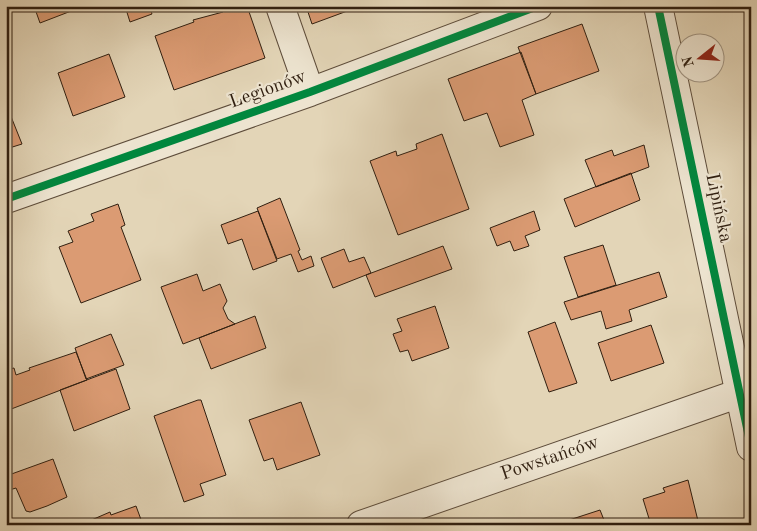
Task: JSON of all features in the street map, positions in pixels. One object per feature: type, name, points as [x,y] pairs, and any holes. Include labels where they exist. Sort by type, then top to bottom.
[{"type":"street","points":[[280,6],[310,92]]},
{"type":"street","name":"Legionów","points":[[6,199],[310,92],[538,6]]},
{"type":"street","name":"Lipińska","points":[[658,6],[751,446]]},
{"type":"street","name":"Powstańców","points":[[360,525],[740,393]]},
{"type":"building","points":[[34,6],[78,6],[79,8],[40,23]]},
{"type":"building","points":[[125,6],[149,6],[152,14],[130,22]]},
{"type":"building","points":[[221,6],[247,6],[265,58],[174,90],[155,36],[194,22],[193,20],[223,12]]},
{"type":"building","points":[[306,6],[349,6],[350,10],[312,24]]},
{"type":"building","points":[[582,24],[599,71],[536,94],[518,47]]},
{"type":"building","points":[[521,52],[536,94],[522,100],[534,135],[500,147],[487,113],[464,121],[448,79]]},
{"type":"building","points":[[109,54],[125,97],[73,116],[58,73]]},
{"type":"building","points":[[6,104],[22,144],[6,149]]},
{"type":"building","points":[[442,134],[469,209],[398,235],[370,161],[396,151],[397,156],[417,149],[416,144]]},
{"type":"building","points":[[644,145],[649,167],[596,187],[585,160],[612,150],[614,156]]},
{"type":"building","points":[[631,173],[640,200],[575,227],[564,199]]},
{"type":"building","points":[[280,198],[302,260],[311,256],[314,266],[298,272],[291,254],[277,259],[257,208]]},
{"type":"building","points":[[118,204],[125,225],[121,227],[141,280],[81,303],[59,247],[73,242],[68,231],[94,221],[91,214]]},
{"type":"building","points":[[258,211],[277,261],[253,270],[242,239],[228,244],[221,225]]},
{"type":"building","points":[[534,211],[540,230],[525,236],[529,246],[514,251],[510,241],[497,246],[490,228]]},
{"type":"building","points":[[603,245],[616,285],[578,297],[564,257]]},
{"type":"building","points":[[443,246],[452,269],[375,297],[366,275]]},
{"type":"building","points":[[344,249],[349,262],[364,257],[371,273],[333,288],[321,258]]},
{"type":"building","points":[[659,272],[667,297],[629,310],[632,321],[606,329],[601,311],[571,320],[564,302]]},
{"type":"building","points":[[197,274],[203,291],[220,284],[227,301],[223,308],[228,319],[235,324],[183,344],[161,287]]},
{"type":"building","points":[[435,306],[449,348],[412,361],[408,350],[400,352],[393,334],[402,331],[397,319]]},
{"type":"building","points":[[255,316],[266,348],[211,369],[199,338]]},
{"type":"building","points":[[555,322],[577,383],[549,392],[528,332]]},
{"type":"building","points":[[651,325],[664,363],[611,381],[598,343]]},
{"type":"building","points":[[111,334],[124,365],[86,379],[75,348]]},
{"type":"building","points":[[76,352],[87,380],[6,411],[6,370],[14,368],[16,375],[30,370],[29,368]]},
{"type":"building","points":[[116,369],[130,409],[74,431],[60,390]]},
{"type":"building","points":[[201,400],[226,475],[200,484],[204,495],[184,502],[154,416]]},
{"type":"building","points":[[301,402],[320,455],[277,470],[273,458],[264,461],[249,420]]},
{"type":"building","points":[[53,459],[67,497],[30,512],[26,511],[16,488],[6,491],[6,476]]},
{"type":"building","points":[[688,480],[699,525],[651,525],[643,499],[665,492],[663,488]]},
{"type":"building","points":[[136,506],[143,525],[80,525],[110,512],[111,515]]},
{"type":"building","points":[[600,510],[606,525],[561,525],[560,523]]},
{"type":"cycle path","points":[[6,199],[310,92],[538,6]]},
{"type":"cycle path","points":[[658,6],[751,447]]}]
